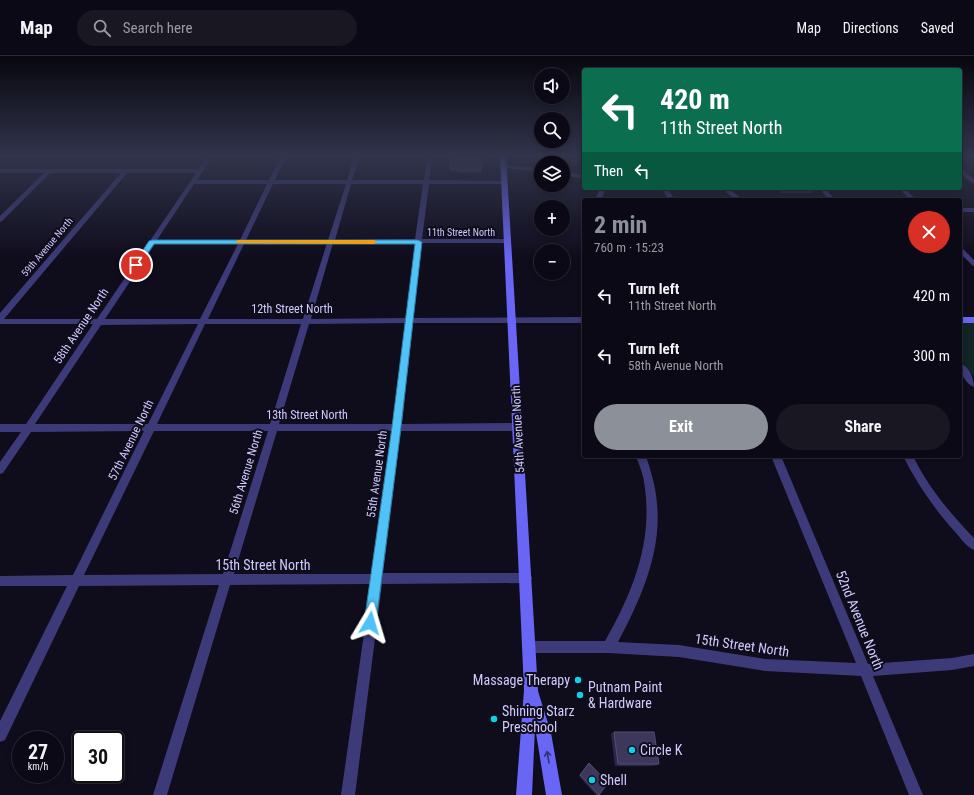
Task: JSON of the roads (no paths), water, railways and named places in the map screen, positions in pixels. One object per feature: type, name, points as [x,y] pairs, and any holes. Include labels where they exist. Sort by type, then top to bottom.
[{"type":"main road","name":"54th Avenue North","points":[[504,190],[531,690],[524,795]]},
{"type":"main road","points":[[962,320],[974,320]]},
{"type":"main road","name":"54th Avenue North","points":[[531,690],[544,733],[554,795]]},
{"type":"street","points":[[0,220],[30,190]]},
{"type":"street","name":"59th Avenue North","points":[[0,320],[109,190]]},
{"type":"street","name":"58th Avenue North","points":[[0,470],[186,190]]},
{"type":"street","name":"57th Avenue North","points":[[0,735],[267,190]]},
{"type":"street","name":"56th Avenue North","points":[[160,795],[307,321],[345,190]]},
{"type":"street","name":"55th Avenue North","points":[[348,795],[397,427],[425,190]]},
{"type":"street","points":[[727,190],[737,198]]},
{"type":"street","points":[[904,190],[911,198]]},
{"type":"street","points":[[962,210],[974,210]]},
{"type":"street","name":"11th Street North","points":[[152,242],[507,241]]},
{"type":"street","points":[[962,251],[974,264]]},
{"type":"street","name":"12th Street North","points":[[0,320],[98,322],[582,320]]},
{"type":"street","points":[[962,369],[974,384]]},
{"type":"street","name":"13th Street North","points":[[0,428],[152,426],[518,426]]},
{"type":"street","points":[[608,647],[637,592],[649,547],[653,505],[650,484],[642,458]]},
{"type":"street","name":"52nd Avenue North","points":[[777,458],[916,795]]},
{"type":"street","points":[[909,458],[920,480],[935,501],[974,545]]},
{"type":"street","name":"15th Street North","points":[[0,581],[526,578]]},
{"type":"street","name":"15th Street North","points":[[529,648],[608,647],[679,651],[765,666],[864,670],[952,664],[974,660]]},
{"type":"place","name":"Massage Therapy","points":[[578,680]]},
{"type":"place","name":"Putnam Paint & Hardware","points":[[580,695]]},
{"type":"place","name":"Shining Starz Preschool","points":[[494,719]]},
{"type":"place","name":"Circle K","points":[[632,750]]},
{"type":"place","name":"Shell","points":[[592,780]]}]
